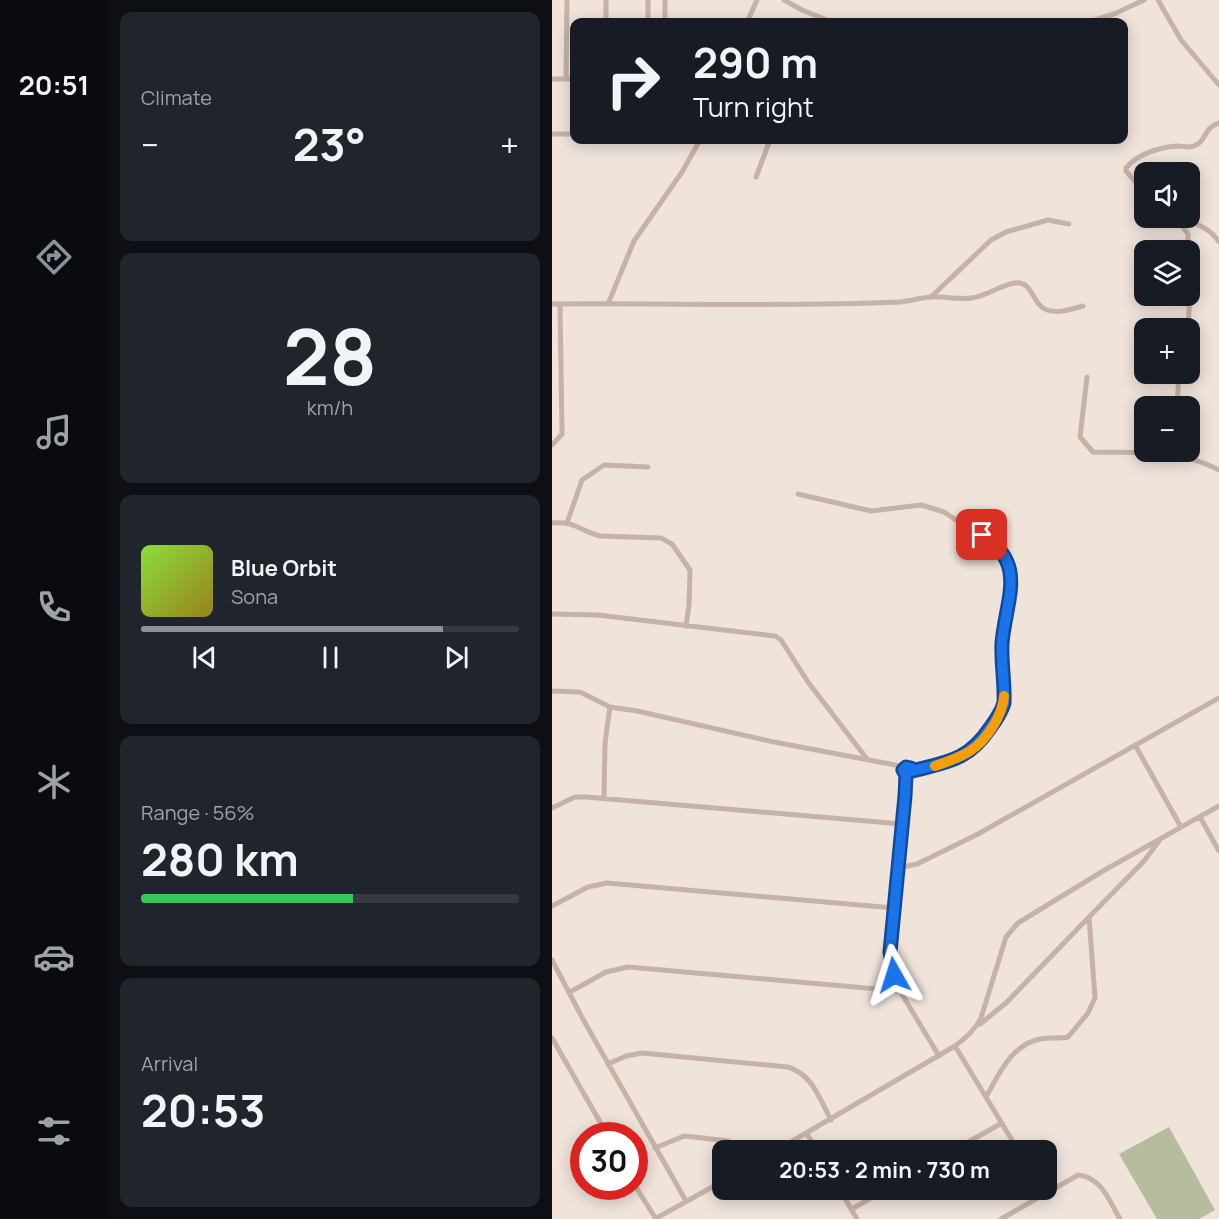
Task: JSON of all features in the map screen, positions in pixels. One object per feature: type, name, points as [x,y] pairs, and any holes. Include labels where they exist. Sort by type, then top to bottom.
[{"type":"street","points":[[566,79],[567,0]]},
{"type":"street","points":[[606,0],[606,18]]},
{"type":"street","points":[[648,0],[648,18]]},
{"type":"street","points":[[665,0],[665,18]]},
{"type":"street","points":[[749,18],[756,0]]},
{"type":"street","points":[[784,0],[822,18]]},
{"type":"street","points":[[1102,18],[1143,0]]},
{"type":"street","points":[[1158,0],[1181,40],[1219,85]]},
{"type":"street","points":[[552,79],[570,79]]},
{"type":"street","points":[[1134,180],[1126,171],[1131,162],[1163,148],[1194,147],[1209,127],[1219,123]]},
{"type":"street","points":[[552,134],[570,134]]},
{"type":"street","points":[[608,304],[634,241],[682,172],[698,144]]},
{"type":"street","points":[[756,177],[768,144]]},
{"type":"street","points":[[931,297],[991,240],[1006,232],[1048,220],[1069,224]]},
{"type":"street","points":[[1200,226],[1207,229],[1219,242]]},
{"type":"street","points":[[1183,228],[1188,234],[1188,240]]},
{"type":"street","points":[[1188,234],[1195,228]]},
{"type":"street","points":[[552,304],[834,304],[902,302],[931,297],[969,299],[1016,282],[1029,287],[1038,303],[1046,310],[1061,312],[1083,306]]},
{"type":"street","points":[[552,445],[562,434],[560,304]]},
{"type":"street","points":[[1087,377],[1080,437],[1094,452],[1134,452]]},
{"type":"street","points":[[1200,460],[1219,470]]},
{"type":"street","points":[[567,523],[582,480],[604,465],[648,467]]},
{"type":"street","points":[[798,494],[871,511],[921,505],[953,518],[992,542],[1005,555],[1010,568],[1002,643],[1004,695],[1001,711],[971,751],[948,762],[912,771],[910,775],[906,775]]},
{"type":"street","points":[[552,523],[567,523],[580,527],[590,534],[600,536],[669,540],[690,570],[690,605],[686,626]]},
{"type":"street","points":[[552,615],[598,615],[775,636],[781,640],[808,682],[867,759]]},
{"type":"street","points":[[552,691],[580,692],[610,707],[911,768],[912,771]]},
{"type":"street","points":[[898,868],[912,866],[941,853],[1219,698]]},
{"type":"street","points":[[604,798],[605,743],[610,707]]},
{"type":"street","points":[[1135,746],[1181,827]]},
{"type":"street","points":[[906,767],[903,770],[906,775],[891,962],[900,991],[939,1056]]},
{"type":"street","points":[[552,808],[575,797],[604,798],[902,824]]},
{"type":"street","points":[[977,1027],[985,1010],[1006,937],[1018,923],[1219,806]]},
{"type":"street","points":[[1200,817],[1219,851]]},
{"type":"street","points":[[796,1140],[955,1046],[1006,1003],[1144,861],[1160,839]]},
{"type":"street","points":[[552,906],[588,887],[607,883],[894,908]]},
{"type":"street","points":[[987,1097],[1013,1054],[1037,1039],[1068,1037],[1093,1005],[1095,979],[1089,917]]},
{"type":"street","points":[[552,960],[686,1201]]},
{"type":"street","points":[[570,992],[606,972],[628,967],[900,991]]},
{"type":"street","points":[[552,1038],[600,1122]]},
{"type":"street","points":[[955,1046],[1012,1140]]},
{"type":"street","points":[[608,1064],[626,1056],[642,1053],[788,1067],[799,1070],[806,1076],[831,1120]]},
{"type":"street","points":[[972,1140],[1002,1123]]},
{"type":"street","points":[[807,1134],[811,1140]]},
{"type":"street","points":[[655,1148],[684,1136],[720,1140]]},
{"type":"street","points":[[1057,1185],[1078,1175],[1090,1176],[1104,1191],[1120,1219]]},
{"type":"street","points":[[644,1200],[656,1219],[712,1187]]},
{"type":"street","points":[[846,1200],[857,1219]]},
{"type":"street","points":[[852,1209],[868,1200]]},
{"type":"street","points":[[1003,1219],[1030,1200]]},
{"type":"green space","points":[[1169,1127],[1215,1210],[1199,1219],[1157,1219],[1119,1154]]},
{"type":"slow traffic","points":[[935,766],[971,751],[979,743],[1001,711],[1004,696]]},
{"type":"route","points":[[894,975],[890,952],[905,796],[906,775],[903,770],[909,767],[912,771],[948,762],[971,751],[993,724],[1004,703],[1002,643],[1009,598],[1010,568],[1005,555],[998,546],[982,535]]}]
